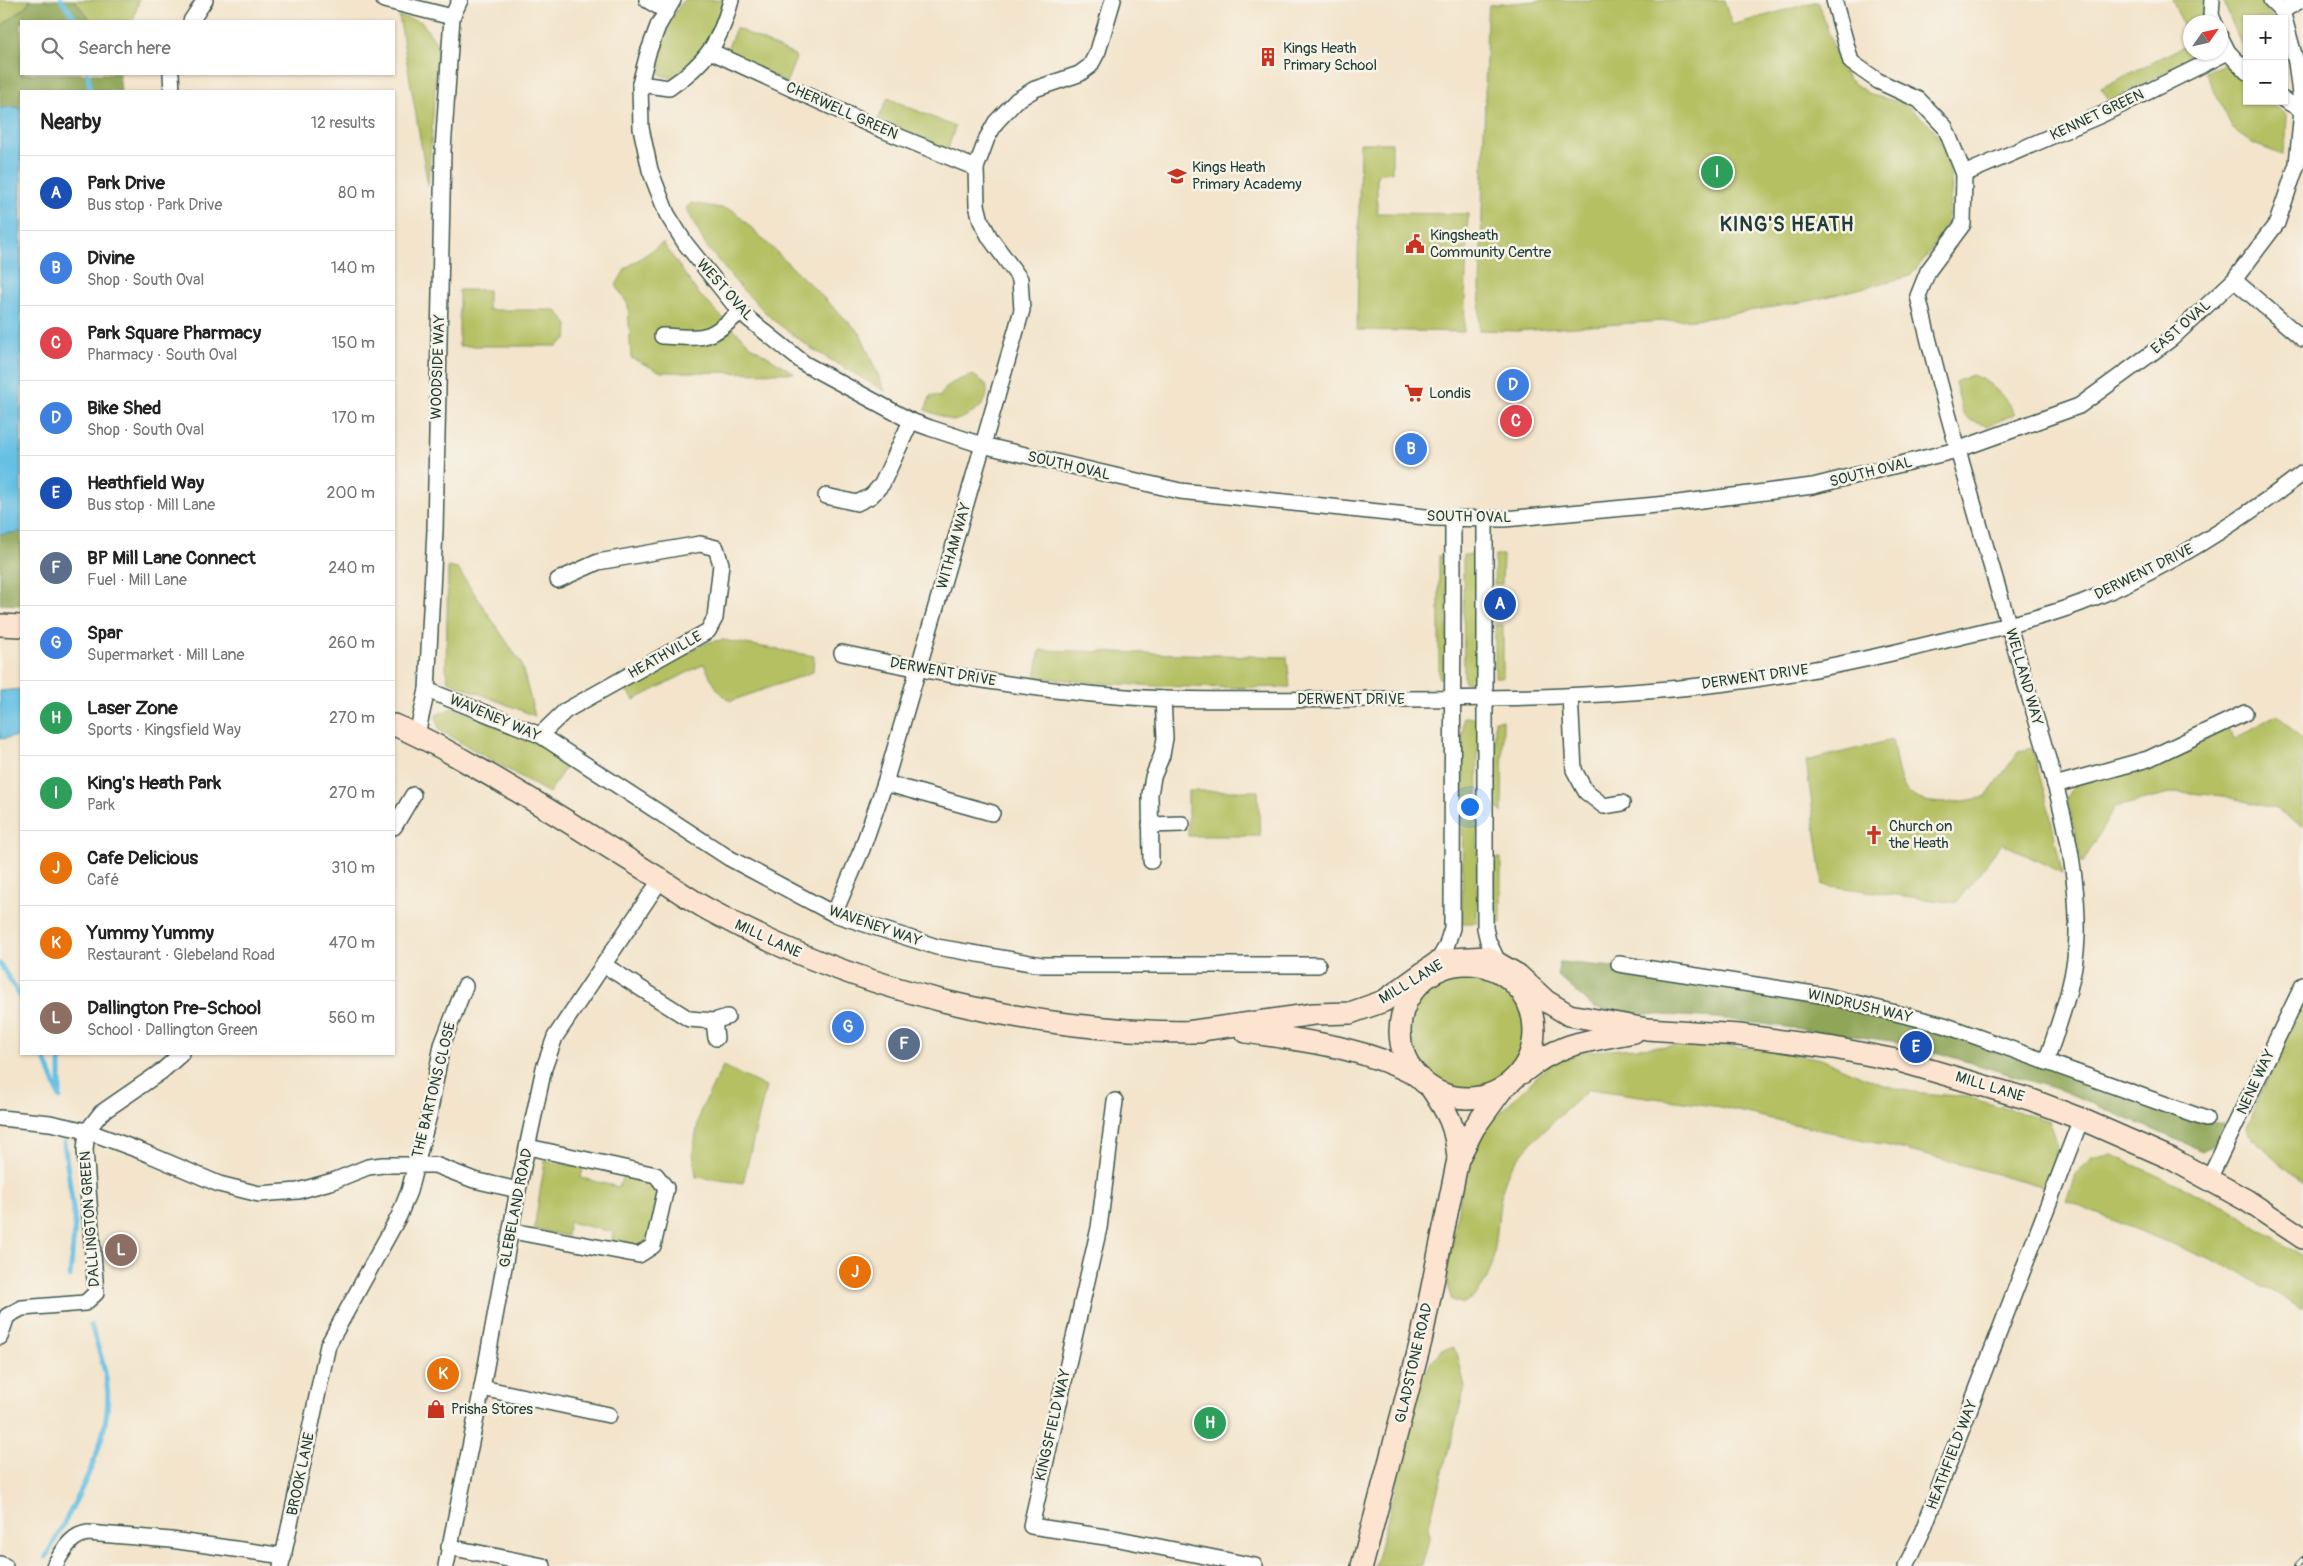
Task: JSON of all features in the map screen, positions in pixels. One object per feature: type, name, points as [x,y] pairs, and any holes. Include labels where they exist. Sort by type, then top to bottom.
[{"type":"street","points":[[192,20],[205,0]]},
{"type":"street","points":[[384,0],[452,17]]},
{"type":"street","name":"WOODSIDE WAY","points":[[417,734],[427,690],[435,530],[443,150],[452,17],[460,0]]},
{"type":"street","points":[[647,0],[669,5]]},
{"type":"street","points":[[640,84],[669,88],[700,66],[726,20],[731,0]]},
{"type":"street","points":[[976,168],[987,138],[996,122],[1016,100],[1035,89],[1079,74],[1095,59],[1113,0]]},
{"type":"street","points":[[1834,0],[1851,62],[1878,81],[1919,100],[1945,127],[1964,174]]},
{"type":"street","points":[[2211,15],[2212,0]]},
{"type":"street","name":"EAST OVAL","points":[[1957,450],[2079,406],[2171,339],[2234,280],[2277,223],[2297,164],[2302,110],[2296,62],[2282,11],[2271,0]]},
{"type":"street","points":[[2282,11],[2302,0]]},
{"type":"street","name":"WEST OVAL","points":[[669,5],[648,53],[640,84],[641,128],[650,170],[667,214],[685,243],[740,312],[805,364],[911,421],[982,445]]},
{"type":"street","name":"CHERWELL GREEN","points":[[710,51],[873,126],[976,168]]},
{"type":"street","points":[[2228,52],[2243,68]]},
{"type":"street","name":"KENNET GREEN","points":[[1964,174],[2103,114],[2212,60]]},
{"type":"street","points":[[171,75],[172,90]]},
{"type":"street","points":[[2288,102],[2302,110]]},
{"type":"street","name":"WITHAM WAY","points":[[834,914],[862,849],[885,783],[1022,310],[1020,279],[990,238],[981,221],[977,205],[976,168]]},
{"type":"street","name":"WELLAND WAY","points":[[1964,174],[1963,224],[1928,271],[1918,296],[1957,450],[2055,785],[2073,862],[2077,937],[2070,992],[2046,1062]]},
{"type":"street","points":[[2234,280],[2303,339]]},
{"type":"street","points":[[662,336],[702,338],[718,332],[740,312]]},
{"type":"street","points":[[826,496],[857,503],[871,496],[882,484],[911,421]]},
{"type":"street","name":"SOUTH OVAL","points":[[982,445],[1180,491],[1435,518],[1485,519],[1504,519],[1678,503],[1813,486],[1957,450]]},
{"type":"street","name":"DERWENT DRIVE","points":[[842,653],[1043,689],[1163,699],[1484,699],[1570,696],[1734,682],[1873,658],[2009,625],[2080,603],[2148,573],[2207,541],[2303,473]]},
{"type":"street","points":[[1453,518],[1452,928],[1446,947],[1438,962],[1405,1005],[1401,1024],[1401,1043],[1407,1061],[1425,1082],[1445,1094],[1467,1098],[1489,1094],[1510,1082],[1527,1062],[1533,1044],[1534,1026],[1530,1008],[1517,987],[1502,970],[1488,941],[1485,928],[1485,519]]},
{"type":"street","name":"HEATHVILLE","points":[[540,736],[565,711],[708,631],[716,618],[721,564],[716,548],[700,544],[598,562],[558,580]]},
{"type":"street","points":[[0,625],[20,626]]},
{"type":"street","name":"WAVENEY WAY","points":[[427,690],[540,736],[729,858],[834,914],[937,947],[1042,965],[1318,965]]},
{"type":"street","points":[[1570,696],[1574,770],[1586,792],[1604,806],[1622,803]]},
{"type":"street","points":[[1151,861],[1150,794],[1153,777],[1162,755],[1165,738],[1163,699]]},
{"type":"street","points":[[2055,785],[2148,759],[2245,713]]},
{"type":"street","name":"MILL LANE","points":[[395,725],[417,734],[512,787],[707,909],[767,939],[828,964],[907,990],[999,1013],[1040,1020],[1092,1026],[1187,1032],[1246,1032],[1368,1013],[1387,1006],[1419,985]]},
{"type":"street","points":[[885,783],[992,813]]},
{"type":"street","points":[[395,825],[413,795]]},
{"type":"street","points":[[1150,825],[1182,824]]},
{"type":"street","name":"GLEBELAND ROAD","points":[[446,1566],[482,1388],[518,1190],[544,1068],[555,1037],[661,880]]},
{"type":"street","name":"MILL LANE","points":[[1187,1032],[1314,1014],[1350,1013],[1384,1000],[1438,962],[1452,959],[1487,957],[1502,970],[1518,975],[1546,1000],[1569,1015],[1647,1029],[1739,1035],[1801,1042],[1896,1060],[1967,1080],[2081,1119],[2149,1148],[2209,1178],[2303,1238]]},
{"type":"street","points":[[604,964],[689,1019],[720,1019],[716,1038]]},
{"type":"street","points":[[1419,985],[1442,969],[1464,964],[1502,970]]},
{"type":"street","name":"WINDRUSH WAY","points":[[1619,964],[1828,996],[1944,1025],[2206,1119]]},
{"type":"street","name":"NENE WAY","points":[[2209,1178],[2303,985]]},
{"type":"street","name":"THE BARTONS CLOSE","points":[[414,1166],[429,1115],[442,1045],[465,986]]},
{"type":"street","name":"MILL LANE","points":[[1510,1082],[1538,1060],[1565,1046],[1647,1029]]},
{"type":"street","name":"MILL LANE","points":[[1246,1032],[1352,1049],[1397,1065],[1425,1082]]},
{"type":"street","points":[[86,1131],[101,1113],[162,1071],[180,1055]]},
{"type":"street","name":"GLADSTONE ROAD","points":[[1362,1566],[1421,1341],[1458,1158],[1456,1132],[1452,1120],[1425,1082]]},
{"type":"street","name":"GLADSTONE ROAD","points":[[1458,1158],[1474,1128],[1510,1082]]},
{"type":"street","name":"KINGSFIELD WAY","points":[[1115,1101],[1099,1228],[1031,1526],[1119,1539],[1254,1566]]},
{"type":"street","points":[[0,1118],[50,1123],[86,1131],[141,1151],[219,1184],[259,1194],[298,1191],[368,1167],[383,1165],[435,1165],[474,1180],[518,1190]]},
{"type":"street","name":"HEATHFIELD WAY","points":[[1906,1566],[1923,1530],[2081,1119]]},
{"type":"street","name":"DALLINGTON GREEN","points":[[0,1336],[7,1316],[22,1308],[85,1302],[96,1292],[85,1150],[86,1131]]},
{"type":"street","points":[[512,1231],[639,1255],[653,1246],[666,1188],[656,1175],[528,1147]]},
{"type":"street","name":"BROOK LANE","points":[[54,1566],[72,1540],[82,1533],[88,1532],[171,1540],[282,1561],[328,1345],[399,1216],[408,1192],[414,1166]]},
{"type":"street","points":[[482,1388],[609,1415]]},
{"type":"street","points":[[449,1548],[543,1566]]},
{"type":"street","points":[[0,1564],[5,1566]]},
{"type":"green space","points":[[0,0],[31,0],[23,9],[0,27]]},
{"type":"green space","points":[[31,0],[74,0],[91,20],[20,20],[20,75],[119,75],[121,90],[20,90],[20,109],[17,107],[0,108],[0,27],[23,9]]},
{"type":"green space","points":[[74,0],[139,0],[133,20],[91,20]]},
{"type":"green space","points":[[684,0],[725,0],[717,25],[701,54],[673,78],[661,75],[655,62],[670,22]]},
{"type":"green space","points":[[1547,0],[1724,0],[1732,25],[1818,1],[1837,58],[1848,79],[1871,95],[1904,103],[1933,128],[1948,156],[1952,187],[1947,223],[1930,252],[1910,276],[1814,300],[1708,318],[1516,331],[1479,330],[1487,17],[1489,5]]},
{"type":"green space","points":[[2172,0],[2205,0],[2210,15],[2183,15],[2183,25]]},
{"type":"green space","points":[[2223,0],[2259,0],[2271,15],[2243,15],[2243,49]]},
{"type":"green space","points":[[399,16],[422,22],[438,46],[428,185]]},
{"type":"green space","points":[[736,28],[794,55],[796,58],[786,83],[726,52]]},
{"type":"green space","points":[[2183,47],[2183,60],[2189,60],[2109,101],[2101,88]]},
{"type":"green space","points":[[2227,63],[2243,81],[2243,105],[2273,105],[2287,115],[2286,138],[2282,155],[2254,144],[2233,129],[2205,72]]},
{"type":"green space","points":[[888,98],[955,127],[947,152],[877,122]]},
{"type":"green space","points":[[1360,143],[1392,143],[1392,172],[1377,174],[1377,213],[1468,214],[1464,332],[1357,330]]},
{"type":"green space","points":[[691,203],[733,210],[860,333],[885,391],[812,349],[773,320],[740,287],[706,246],[686,208]]},
{"type":"green space","points":[[663,243],[698,293],[751,346],[794,373],[661,372],[631,358],[628,305],[616,285],[626,268]]},
{"type":"green space","points":[[459,290],[488,290],[488,310],[556,310],[568,325],[567,338],[557,346],[459,346]]},
{"type":"green space","points":[[973,375],[986,384],[986,398],[979,409],[954,421],[925,410],[931,395],[940,397],[949,385]]},
{"type":"green space","points":[[1972,375],[1985,381],[1997,390],[2015,414],[1987,426],[1969,420],[1963,413],[1955,382]]},
{"type":"green space","points":[[20,532],[20,605],[0,604],[0,534]]},
{"type":"green space","points":[[1463,555],[1477,555],[1478,682],[1464,682]]},
{"type":"green space","points":[[1495,555],[1503,555],[1502,584],[1494,584]]},
{"type":"green space","points":[[1439,556],[1447,556],[1447,678],[1439,678]]},
{"type":"green space","points":[[448,567],[458,569],[521,663],[535,716],[448,681],[446,670]]},
{"type":"green space","points":[[1495,625],[1503,625],[1503,677],[1495,677]]},
{"type":"green space","points":[[723,640],[814,656],[813,672],[731,701],[718,690],[704,664],[634,700],[623,686],[708,642]]},
{"type":"green space","points":[[1040,650],[1287,657],[1290,687],[1162,686],[1035,677]]},
{"type":"green space","points":[[452,708],[516,732],[568,763],[549,793],[439,730],[436,715]]},
{"type":"green space","points":[[2277,714],[2303,741],[2303,827],[2277,809],[2223,796],[2178,792],[2115,807],[2082,864],[2067,799],[2074,785],[2165,762],[2227,728],[2235,739]]},
{"type":"green space","points":[[1463,717],[1478,718],[1477,923],[1462,923]]},
{"type":"green space","points":[[1495,720],[1503,720],[1502,813],[1494,803]]},
{"type":"green space","points":[[1892,740],[1903,785],[1919,799],[1941,803],[1986,797],[2019,751],[2032,748],[2050,814],[2062,873],[2002,843],[1956,903],[1823,885],[1806,761]]},
{"type":"green space","points":[[1188,791],[1258,791],[1260,836],[1188,836]]},
{"type":"green space","points":[[1498,858],[1501,858],[1501,923],[1493,923],[1494,865]]},
{"type":"green space","points":[[1560,962],[1615,967],[1823,999],[1945,1029],[2199,1119],[2228,1124],[2217,1143],[2203,1151],[2063,1091],[1906,1043],[1717,1018],[1628,1013],[1594,1008],[1557,975]]},
{"type":"green space","points":[[1468,974],[1490,979],[1508,991],[1520,1009],[1525,1031],[1520,1053],[1508,1071],[1490,1083],[1468,1088],[1446,1083],[1428,1071],[1416,1053],[1411,1031],[1416,1009],[1428,991],[1446,979]]},
{"type":"green space","points":[[2303,1000],[2303,1183],[2248,1135],[2246,1128]]},
{"type":"green space","points":[[1701,1044],[1780,1051],[1821,1059],[1880,1084],[1912,1092],[1967,1097],[2049,1121],[2057,1148],[2054,1161],[2042,1186],[1898,1148],[1720,1107],[1589,1089],[1531,1144],[1512,1167],[1506,1178],[1502,1194],[1492,1264],[1486,1280],[1477,1293],[1464,1304],[1452,1300],[1448,1288],[1447,1271],[1468,1155],[1488,1124],[1556,1058],[1576,1052]]},
{"type":"green space","points":[[723,1066],[766,1087],[743,1183],[696,1177],[693,1151],[700,1112]]},
{"type":"green space","points":[[2112,1155],[2228,1208],[2303,1257],[2303,1310],[2238,1271],[2066,1201],[2075,1175],[2092,1158]]},
{"type":"green space","points":[[545,1161],[583,1167],[581,1178],[619,1187],[623,1176],[654,1182],[659,1190],[648,1240],[633,1248],[612,1243],[613,1232],[569,1222],[567,1236],[534,1229]]},
{"type":"green space","points":[[1452,1348],[1457,1353],[1465,1387],[1428,1528],[1430,1535],[1422,1566],[1375,1566],[1407,1446],[1420,1385],[1431,1362],[1441,1350]]},
{"type":"water","points":[[17,107],[20,109],[20,532],[0,534],[0,108]]},
{"type":"water","points":[[20,689],[20,736],[0,739],[0,691]]},
{"type":"waterway","points":[[61,0],[76,20]]},
{"type":"waterway","points":[[88,75],[90,90]]},
{"type":"waterway","points":[[0,964],[20,996]]},
{"type":"waterway","points":[[43,1055],[60,1098]]},
{"type":"waterway","points":[[60,1055],[60,1095]]},
{"type":"waterway","points":[[64,1142],[75,1222],[70,1277]]},
{"type":"waterway","points":[[46,1557],[88,1474],[104,1429],[107,1385],[103,1362],[91,1325]]},
{"type":"railway","points":[[2296,1566],[2303,1559]]},
{"type":"place","name":"Kings Heath Primary School","points":[[1268,57]]},
{"type":"place","name":"King's Heath Park","points":[[1717,172]]},
{"type":"place","name":"Kings Heath Primary Academy","points":[[1177,176]]},
{"type":"place","name":"Kingsheath Community Centre","points":[[1415,244]]},
{"type":"place","name":"Bike Shed","points":[[1513,385]]},
{"type":"place","name":"Londis","points":[[1414,393]]},
{"type":"place","name":"Park Square Pharmacy","points":[[1516,421]]},
{"type":"place","name":"Divine","points":[[1411,449]]},
{"type":"place","name":"Park Drive","points":[[1500,604]]},
{"type":"place","name":"Church on the Heath","points":[[1874,835]]},
{"type":"place","name":"Spar","points":[[848,1027]]},
{"type":"place","name":"BP Mill Lane Connect","points":[[904,1044]]},
{"type":"place","name":"Heathfield Way","points":[[1916,1047]]},
{"type":"place","name":"Dallington Pre-School","points":[[121,1250]]},
{"type":"place","name":"Cafe Delicious","points":[[855,1272]]},
{"type":"place","name":"Yummy Yummy","points":[[443,1374]]},
{"type":"place","name":"Prisha Stores","points":[[436,1409]]},
{"type":"place","name":"Laser Zone","points":[[1210,1423]]},
{"type":"district","name":"KING'S HEATH","points":[[1787,224]]}]
